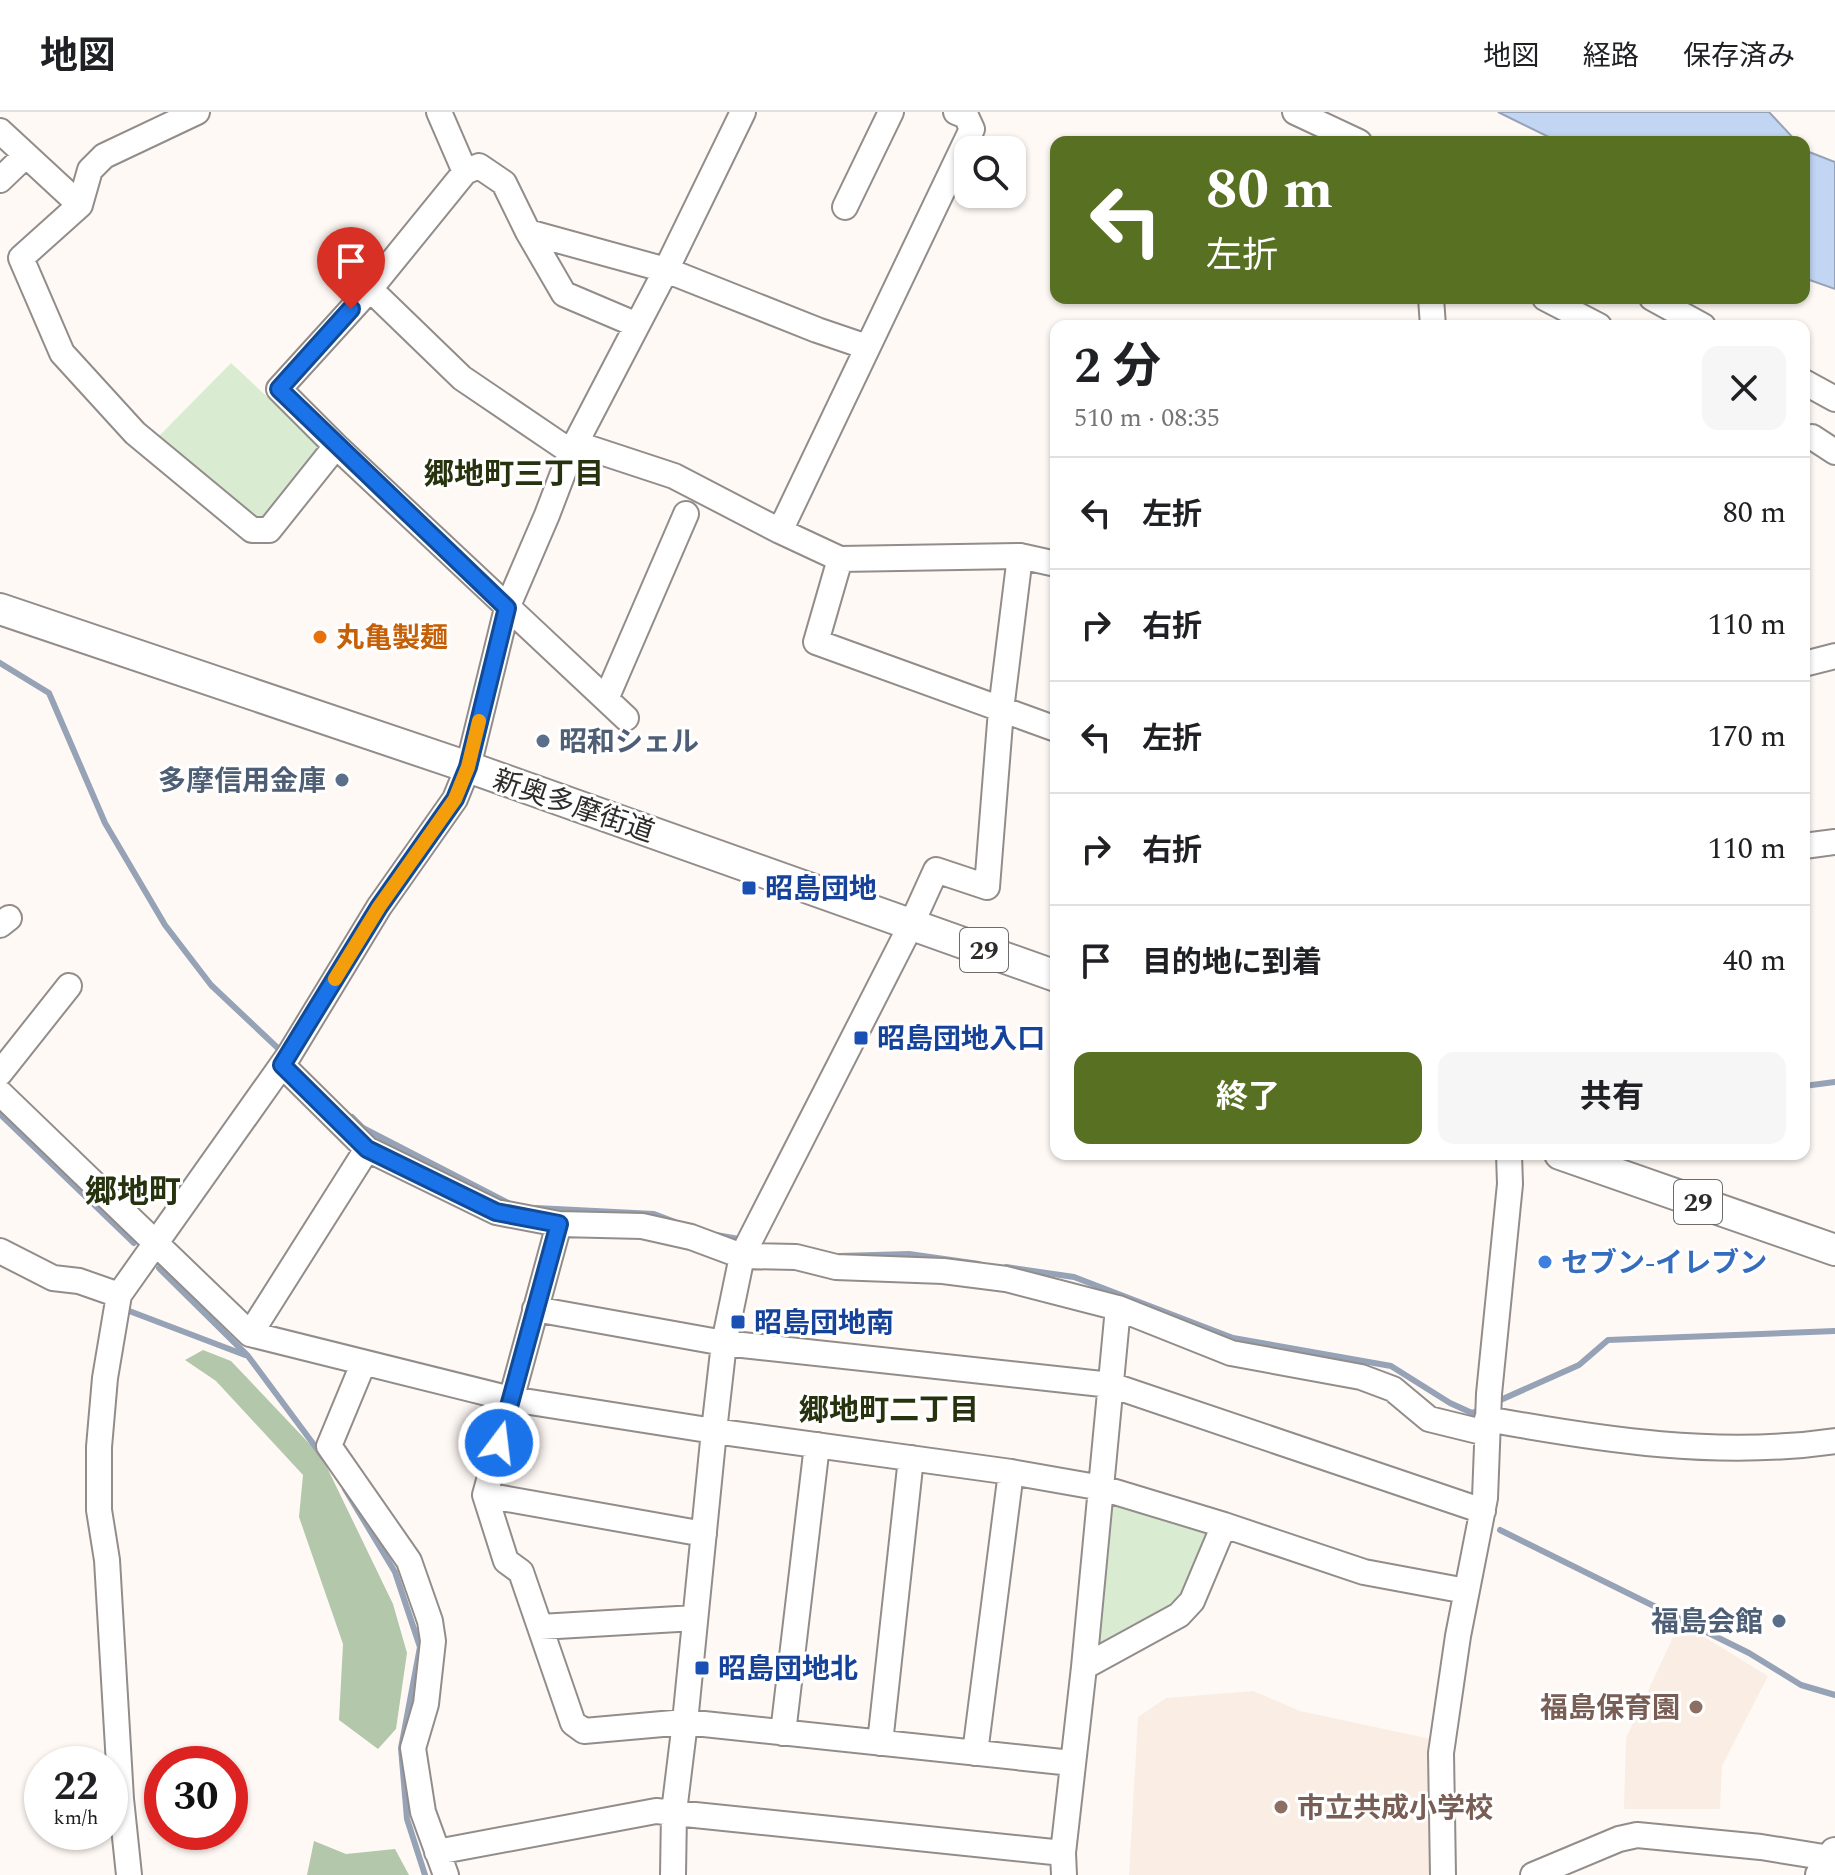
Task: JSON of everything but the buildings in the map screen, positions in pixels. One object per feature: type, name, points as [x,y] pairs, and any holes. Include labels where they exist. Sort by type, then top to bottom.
[{"type":"main road","name":"新奥多摩街道","points":[[0,609],[468,767],[1050,974]]},
{"type":"main road","name":"29","points":[[1577,1160],[1835,1250]]},
{"type":"street","points":[[197,112],[104,156],[90,170],[80,205],[21,258],[62,353],[135,433],[252,530],[269,530],[336,446]]},
{"type":"street","points":[[439,112],[465,172]]},
{"type":"street","points":[[129,1875],[121,1799],[107,1560],[99,1510],[99,1447],[105,1378],[117,1302],[285,1061],[379,907],[455,799],[468,767],[507,608],[571,452],[666,270],[743,112]]},
{"type":"street","points":[[845,207],[891,112]]},
{"type":"street","points":[[780,531],[972,129],[966,116],[956,112]]},
{"type":"street","points":[[1295,112],[1346,136]]},
{"type":"street","points":[[0,131],[80,205]]},
{"type":"street","points":[[0,180],[25,156]]},
{"type":"street","points":[[626,718],[279,389],[370,289],[465,172],[479,166],[504,183],[564,294],[637,325]]},
{"type":"street","points":[[528,232],[666,270],[867,347]]},
{"type":"street","points":[[370,289],[462,378],[571,452],[589,448],[674,476],[840,559],[1020,556],[1050,563]]},
{"type":"street","points":[[1557,304],[1587,320]]},
{"type":"street","points":[[1663,304],[1692,320]]},
{"type":"street","points":[[1810,385],[1835,399]]},
{"type":"street","points":[[606,699],[686,514]]},
{"type":"street","points":[[673,1875],[674,1812],[724,1343],[747,1246],[936,870],[987,887],[1001,710],[1020,556]]},
{"type":"street","points":[[840,559],[816,642],[1050,727]]},
{"type":"street","points":[[1810,662],[1835,656]]},
{"type":"street","points":[[1810,845],[1835,842]]},
{"type":"street","points":[[0,1073],[69,986]]},
{"type":"street","points":[[285,1061],[367,1149],[496,1212],[559,1224],[642,1226],[836,1267],[943,1271],[994,1277],[1118,1308],[1231,1353],[1361,1377],[1393,1389],[1429,1419],[1488,1415],[1597,1439],[1706,1448],[1835,1441]]},
{"type":"street","points":[[0,1093],[250,1334],[511,1399],[1102,1488],[1364,1572],[1466,1591]]},
{"type":"street","points":[[250,1334],[367,1149]]},
{"type":"street","points":[[1443,1875],[1441,1753],[1466,1591],[1483,1511],[1488,1415],[1510,1184],[1509,1160]]},
{"type":"street","points":[[559,1224],[485,1495],[506,1561],[521,1572],[573,1723],[584,1731],[685,1722],[1072,1763]]},
{"type":"street","points":[[0,1251],[53,1278],[79,1281],[117,1302]]},
{"type":"street","points":[[437,1852],[656,1811],[1063,1864],[1118,1308]]},
{"type":"street","points":[[535,1309],[724,1343],[1111,1385],[1483,1511]]},
{"type":"street","points":[[363,1364],[329,1446],[409,1561],[430,1621],[433,1641],[426,1704],[413,1748],[423,1812],[446,1875]]},
{"type":"street","points":[[783,1733],[817,1445]]},
{"type":"street","points":[[880,1743],[911,1458]]},
{"type":"street","points":[[975,1753],[1011,1472]]},
{"type":"street","points":[[485,1495],[704,1534]]},
{"type":"street","points":[[1084,1667],[1179,1615],[1192,1601],[1224,1525]]},
{"type":"street","points":[[540,1627],[695,1618]]},
{"type":"street","points":[[1533,1875],[1619,1839],[1637,1835],[1761,1847],[1831,1861]]},
{"type":"shaded area","name":"福島保育園","points":[[1680,1622],[1768,1676],[1722,1766],[1720,1809],[1624,1809],[1626,1738]]},
{"type":"shaded area","name":"市立共成小学校","points":[[1253,1691],[1300,1711],[1431,1739],[1429,1875],[1129,1875],[1138,1717],[1166,1698]]},
{"type":"green space","points":[[231,363],[322,448],[263,520],[252,520],[158,437]]},
{"type":"green space","points":[[203,1350],[231,1361],[322,1457],[393,1604],[407,1653],[396,1729],[378,1749],[339,1720],[343,1644],[299,1517],[303,1475],[216,1381],[185,1360]]},
{"type":"green space","points":[[1118,1503],[1211,1531],[1187,1596],[1174,1609],[1097,1647],[1108,1512]]},
{"type":"green space","points":[[314,1841],[346,1854],[395,1849],[409,1875],[307,1875]]},
{"type":"water","points":[[1498,112],[1769,112],[1791,136],[1547,136]]},
{"type":"water","points":[[1810,152],[1835,162],[1835,289],[1810,280]]},
{"type":"waterway","points":[[0,663],[49,693],[105,823],[165,925],[211,985],[282,1052]]},
{"type":"waterway","points":[[1810,1085],[1835,1082]]},
{"type":"waterway","points":[[0,1114],[134,1243]]},
{"type":"waterway","points":[[352,1117],[363,1128],[510,1204]]},
{"type":"waterway","points":[[536,1208],[654,1214],[675,1222]]},
{"type":"waterway","points":[[716,1235],[745,1240]]},
{"type":"waterway","points":[[839,1256],[909,1254],[979,1264]]},
{"type":"waterway","points":[[1006,1267],[1074,1277],[1233,1338],[1391,1366],[1450,1403],[1472,1413],[1482,1409]]},
{"type":"waterway","points":[[159,1268],[248,1356],[323,1457]]},
{"type":"waterway","points":[[124,1309],[245,1355]]},
{"type":"waterway","points":[[1496,1402],[1579,1365],[1608,1340],[1835,1331]]},
{"type":"waterway","points":[[345,1489],[395,1572],[420,1647],[401,1748],[407,1819],[425,1875]]},
{"type":"waterway","points":[[1500,1530],[1749,1653],[1801,1685],[1835,1695]]},
{"type":"slow traffic","points":[[335,979],[379,907],[455,799],[468,767],[479,721]]},
{"type":"place","name":"丸亀製麺","points":[[320,637]]},
{"type":"place","name":"昭和シェル","points":[[543,741]]},
{"type":"place","name":"多摩信用金庫","points":[[342,780]]},
{"type":"place","name":"昭島団地","points":[[749,888]]},
{"type":"place","name":"昭島団地入口","points":[[861,1038]]},
{"type":"place","name":"セブン-イレブン","points":[[1545,1262]]},
{"type":"place","name":"昭島団地南","points":[[738,1322]]},
{"type":"place","name":"福島会館","points":[[1779,1621]]},
{"type":"place","name":"昭島団地北","points":[[702,1668]]},
{"type":"place","name":"福島保育園","points":[[1696,1707]]},
{"type":"place","name":"市立共成小学校","points":[[1281,1807]]},
{"type":"district","name":"郷地町三丁目","points":[[514,474]]},
{"type":"district","name":"郷地町","points":[[133,1191]]},
{"type":"district","name":"郷地町二丁目","points":[[889,1410]]},
{"type":"route","points":[[351,309],[279,389],[507,608],[468,767],[455,799],[379,907],[282,1065],[367,1149],[496,1212],[559,1224],[499,1443]]}]
